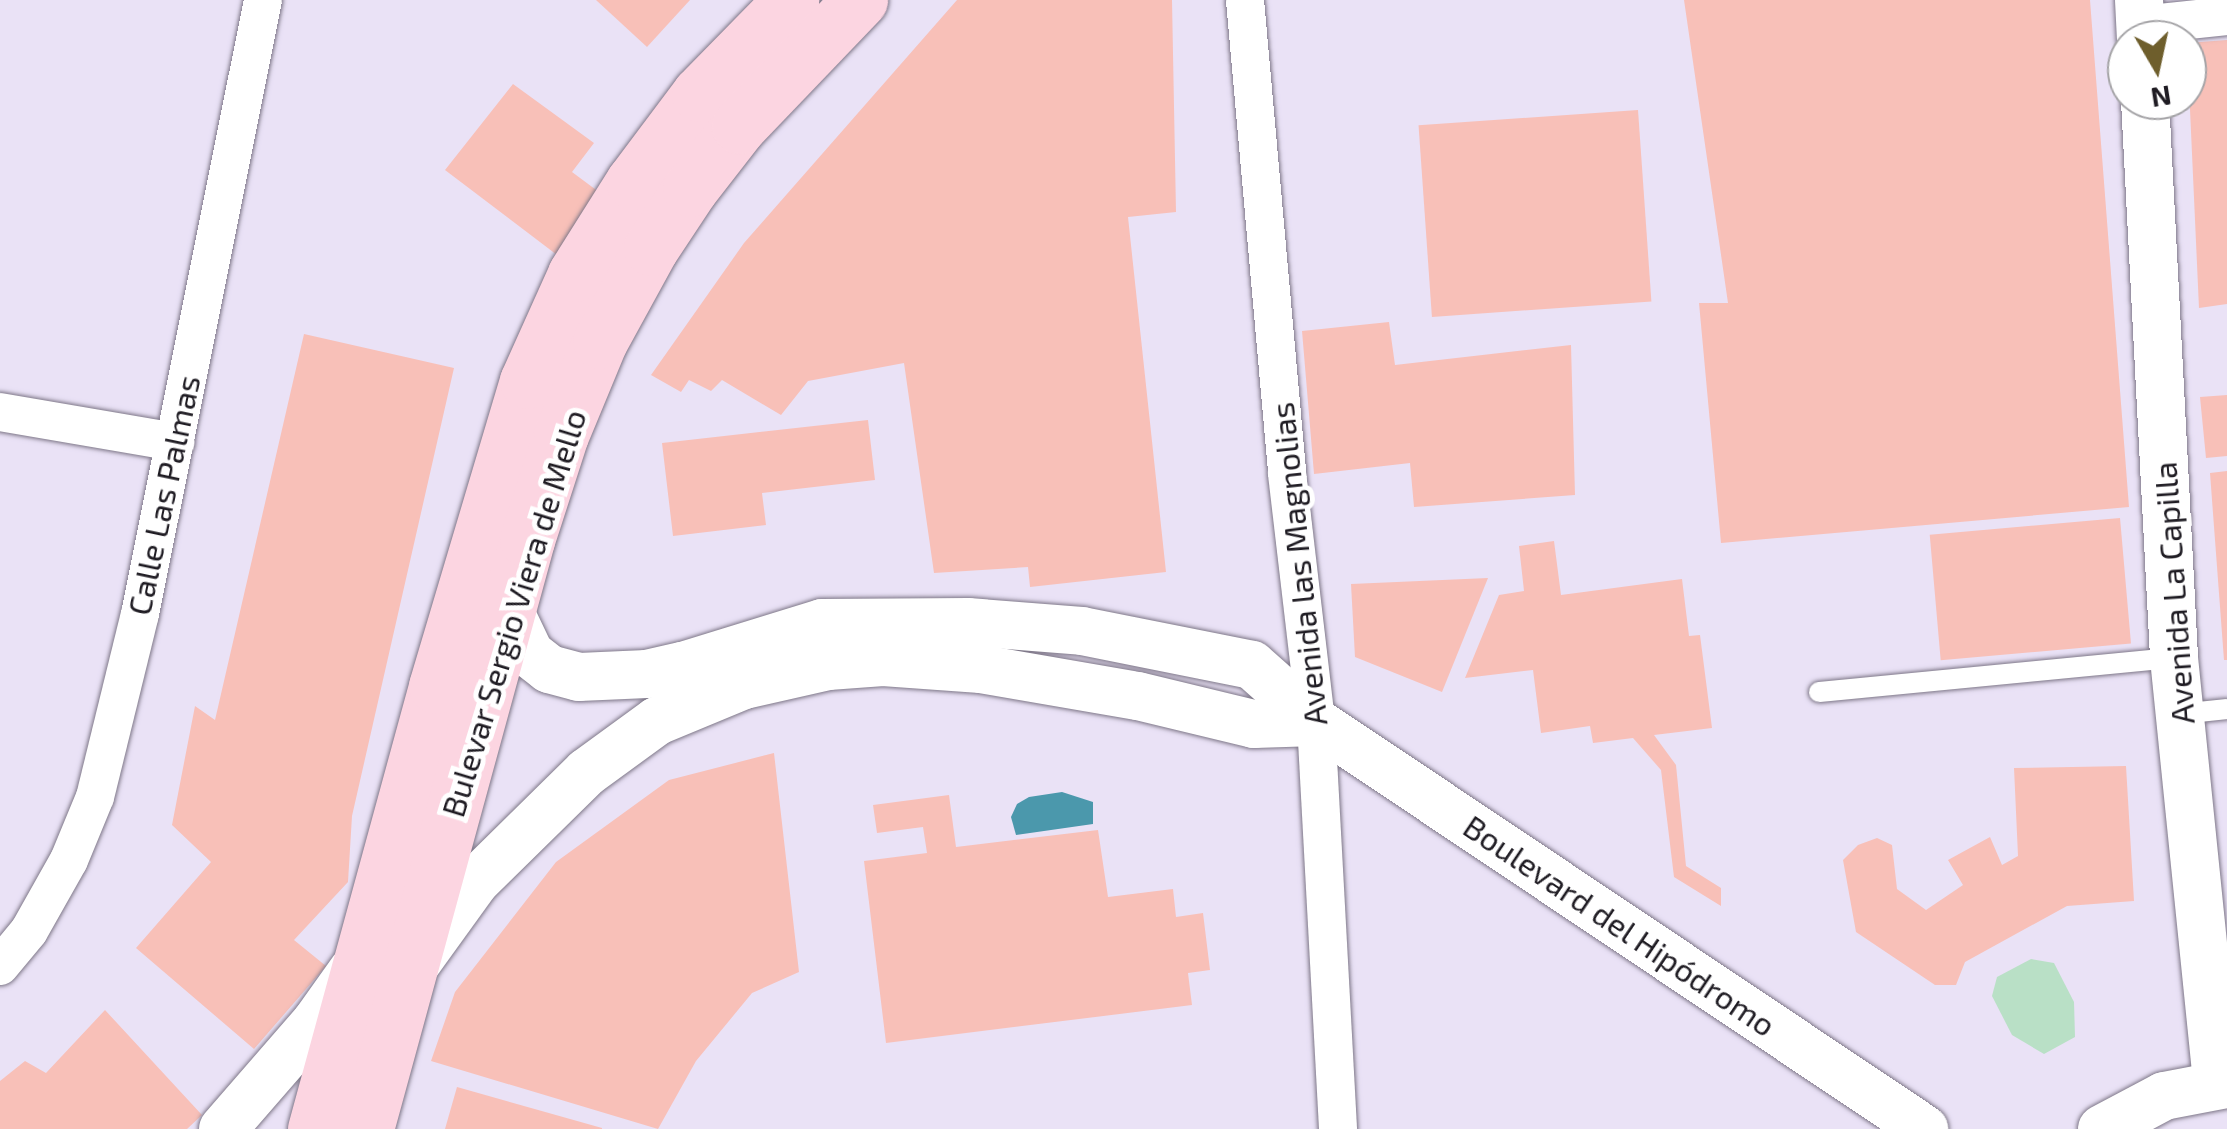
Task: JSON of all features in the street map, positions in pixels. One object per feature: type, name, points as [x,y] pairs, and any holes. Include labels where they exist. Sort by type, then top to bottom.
[{"type":"main road","name":"Bulevar Sergio Viera de Mello","points":[[366,1129],[385,966],[436,686],[535,363],[575,274],[633,182],[699,94],[791,0]]},
{"type":"main road","name":"Bulevar Sergio Viera de Mello","points":[[315,1129],[385,966],[509,610],[561,435],[600,341],[651,248],[739,126],[860,0]]},
{"type":"street","name":"Calle Las Palmas","points":[[0,966],[29,930],[70,860],[94,797],[140,614],[263,0]]},
{"type":"street","name":"Avenida las Magnolias","points":[[1245,0],[1288,474],[1316,722],[1338,1129]]},
{"type":"street","points":[[2169,20],[2227,16]]},
{"type":"street","name":"Avenida La Capilla","points":[[2146,120],[2174,658],[2222,1084]]},
{"type":"street","points":[[0,412],[175,442]]},
{"type":"street","points":[[509,610],[530,654],[549,669],[579,676],[647,674],[825,644],[882,662],[981,669],[1138,696],[1254,724],[1316,722]]},
{"type":"street","points":[[223,1129],[316,1022],[385,966],[587,772],[658,721],[744,685],[825,644]]},
{"type":"street","name":"Boulevard del Hipódromo","points":[[1316,722],[1924,1129]]},
{"type":"street","points":[[2102,1129],[2164,1096],[2222,1084]]},
{"type":"lane","points":[[1819,692],[2174,658]]},
{"type":"lane","points":[[2180,714],[2227,709]]},
{"type":"green space","points":[[2031,959],[2054,963],[2074,1002],[2075,1037],[2044,1054],[2012,1035],[1992,996],[1997,977]]},
{"type":"water","points":[[1062,792],[1093,802],[1093,824],[1016,835],[1011,817],[1017,804],[1029,797]]},
{"type":"building","points":[[596,0],[690,0],[647,47]]},
{"type":"building","points":[[957,0],[1172,0],[1176,212],[1128,217],[1166,572],[1030,587],[1028,567],[934,573],[904,363],[808,381],[781,415],[722,380],[711,391],[689,380],[681,392],[651,375],[744,243]]},
{"type":"building","points":[[1684,0],[2090,0],[2129,507],[1721,543],[1699,303],[1728,303]]},
{"type":"building","points":[[2227,40],[2227,304],[2199,308],[2190,120],[2207,120],[2207,42]]},
{"type":"building","points":[[513,84],[594,143],[572,172],[607,198],[561,258],[445,170]]},
{"type":"building","points":[[1638,110],[1651,302],[1432,317],[1419,125]]},
{"type":"building","points":[[1389,322],[1395,365],[1571,345],[1575,495],[1414,507],[1410,463],[1314,474],[1302,331]]},
{"type":"building","points":[[304,334],[454,368],[352,816],[348,882],[294,940],[326,966],[254,1049],[136,948],[211,862],[172,825],[195,706],[215,720]]},
{"type":"building","points":[[2227,395],[2227,456],[2206,458],[2200,397]]},
{"type":"building","points":[[868,420],[875,480],[762,493],[766,525],[673,536],[662,443]]},
{"type":"building","points":[[2227,471],[2227,660],[2224,660],[2210,473]]},
{"type":"building","points":[[2120,518],[2131,644],[1941,660],[1930,535]]},
{"type":"building","points":[[1554,541],[1561,595],[1682,579],[1689,636],[1700,635],[1712,728],[1654,735],[1676,765],[1686,866],[1721,888],[1721,906],[1674,877],[1661,770],[1633,738],[1593,743],[1590,726],[1541,733],[1533,670],[1465,678],[1499,595],[1524,591],[1519,546]]},
{"type":"building","points":[[1488,578],[1442,692],[1355,657],[1351,584]]},
{"type":"building","points":[[774,753],[799,972],[752,993],[696,1061],[658,1129],[431,1061],[455,992],[556,862],[669,780]]},
{"type":"building","points":[[2126,766],[2134,901],[2067,906],[1965,962],[1956,985],[1935,985],[1856,932],[1843,860],[1858,845],[1877,838],[1892,845],[1897,889],[1926,910],[1963,885],[1948,860],[1990,837],[2002,865],[2018,856],[2014,768]]},
{"type":"building","points":[[949,795],[956,847],[1098,830],[1108,897],[1173,889],[1176,917],[1203,913],[1210,970],[1188,973],[1192,1005],[886,1043],[864,861],[927,853],[923,827],[877,833],[873,805]]},
{"type":"building","points":[[105,1010],[202,1115],[187,1129],[0,1129],[0,1081],[25,1061],[46,1073]]},
{"type":"building","points":[[457,1087],[602,1128],[602,1129],[445,1129]]}]
